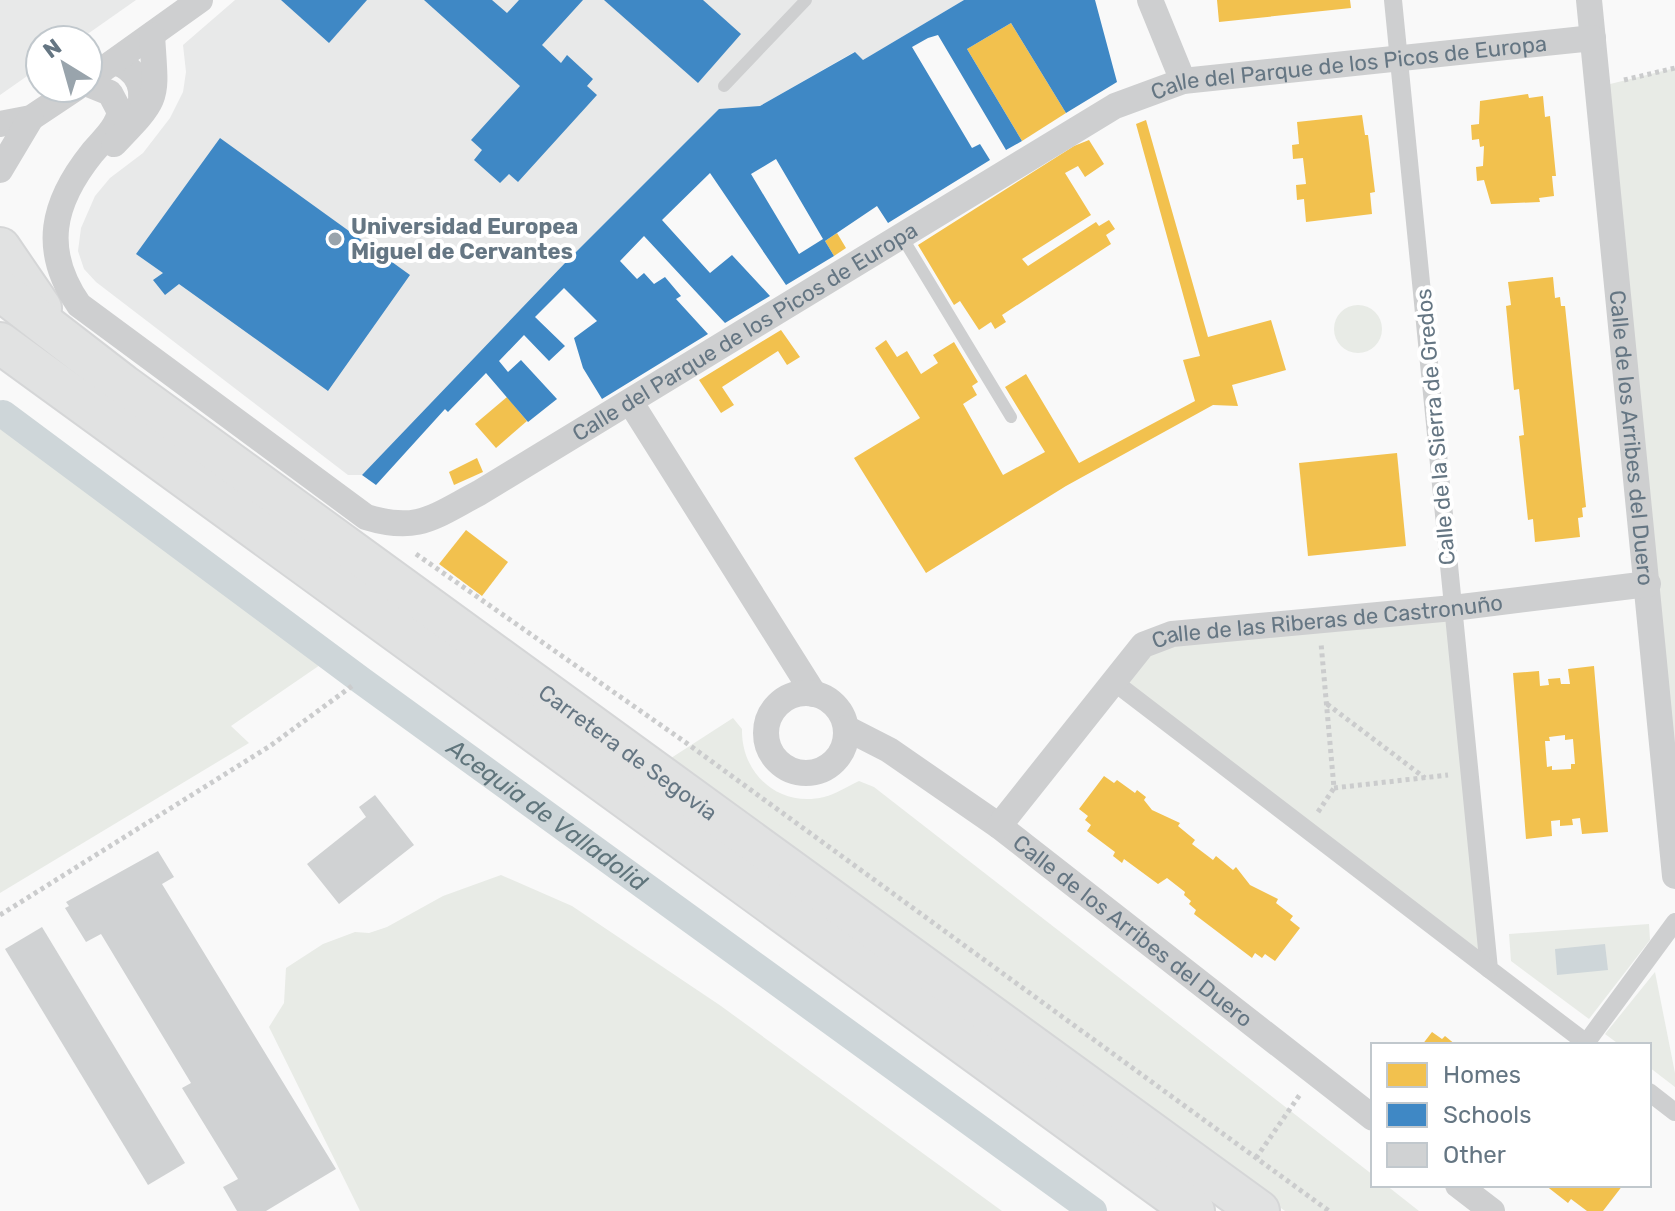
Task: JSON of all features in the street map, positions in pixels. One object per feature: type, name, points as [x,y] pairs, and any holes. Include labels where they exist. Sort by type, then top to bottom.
[{"type":"main road","points":[[0,248],[61,338]]},
{"type":"main road","name":"Carretera de Segovia","points":[[0,290],[61,338],[1259,1211]]},
{"type":"main road","name":"Carretera de Segovia","points":[[0,343],[1194,1211]]},
{"type":"main road","points":[[0,363],[64,391]]},
{"type":"street","points":[[104,70],[200,0]]},
{"type":"street","points":[[1150,0],[1183,81]]},
{"type":"street","name":"Calle de la Sierra de Gredos","points":[[1393,0],[1489,969]]},
{"type":"street","name":"Calle de los Arribes del Duero","points":[[1589,0],[1675,876]]},
{"type":"street","points":[[70,184],[150,106],[155,94],[156,56],[152,35]]},
{"type":"street","name":"Calle del Parque de los Picos de Europa","points":[[396,526],[423,522],[479,493],[1115,106],[1183,81],[1593,38]]},
{"type":"street","points":[[114,62],[133,71],[139,82],[142,99],[131,126]]},
{"type":"street","points":[[104,90],[110,93],[120,112],[114,125],[70,184],[55,222],[59,271],[79,305],[366,517],[396,526]]},
{"type":"street","points":[[0,124],[31,118],[52,104]]},
{"type":"street","points":[[0,170],[31,118]]},
{"type":"street","points":[[631,403],[801,686],[835,705],[846,728],[840,754],[830,765],[804,773],[791,770],[771,751],[766,738],[772,712],[801,686]]},
{"type":"street","name":"Calle de las Riberas de Castronuño","points":[[999,826],[1143,645],[1172,634],[1453,608],[1648,584]]},
{"type":"street","points":[[1114,682],[1586,1043]]},
{"type":"street","name":"Calle de los Arribes del Duero","points":[[846,728],[889,750],[999,826],[1371,1116]]},
{"type":"street","points":[[840,754],[889,750]]},
{"type":"street","points":[[1588,1043],[1675,922]]},
{"type":"street","points":[[1651,1094],[1675,1112]]},
{"type":"street","points":[[1461,1187],[1492,1211]]},
{"type":"lane","points":[[724,86],[806,0]]},
{"type":"lane","points":[[902,237],[1011,417]]},
{"type":"path","points":[[1624,80],[1675,68]]},
{"type":"path","points":[[396,526],[398,541],[685,742],[1329,1211]]},
{"type":"path","points":[[1306,829],[1334,788],[1319,619]]},
{"type":"path","points":[[0,915],[270,746],[352,686]]},
{"type":"path","points":[[1327,704],[1425,778]]},
{"type":"path","points":[[1334,788],[1469,773]]},
{"type":"path","points":[[1256,1158],[1315,1073]]},
{"type":"shaded area","points":[[0,0],[136,0],[102,24],[24,24],[24,78],[0,95]]},
{"type":"shaded area","name":"Universidad Europea Miguel de Cervantes","points":[[235,0],[964,0],[863,60],[854,52],[760,106],[568,264],[362,475],[348,475],[96,282],[84,269],[78,251],[81,228],[95,196],[110,178],[143,153],[170,118],[183,92],[186,72],[183,45]]},
{"type":"shaded area","points":[[1675,68],[1675,876],[1598,87]]},
{"type":"shaded area","points":[[1358,305],[1375,312],[1382,329],[1375,346],[1358,353],[1341,346],[1334,329],[1341,312]]},
{"type":"shaded area","points":[[0,422],[339,652],[231,726],[249,743],[0,893]]},
{"type":"shaded area","points":[[1453,608],[1489,969],[1114,682],[1143,645]]},
{"type":"shaded area","points":[[733,718],[742,729],[748,760],[766,784],[778,792],[808,799],[828,796],[859,781],[874,787],[1371,1173],[1371,1187],[1389,1187],[1419,1211],[1285,1211],[668,760]]},
{"type":"shaded area","points":[[501,875],[572,906],[721,1006],[1002,1211],[360,1211],[269,1027],[284,1003],[286,968],[323,944],[355,932],[369,933],[387,927],[443,896]]},
{"type":"shaded area","points":[[1649,924],[1650,940],[1589,1019],[1511,961],[1509,934]]},
{"type":"shaded area","points":[[1605,944],[1608,970],[1557,975],[1555,949]]},
{"type":"shaded area","points":[[1655,972],[1675,1087],[1651,1069],[1651,1043],[1617,1043],[1605,1034]]},
{"type":"building: Homes","points":[[1217,0],[1350,0],[1351,8],[1219,22]]},
{"type":"building: Homes","points":[[1011,23],[1066,113],[1022,141],[967,49]]},
{"type":"building: Homes","points":[[1528,94],[1529,98],[1543,96],[1545,117],[1550,116],[1556,176],[1552,176],[1554,196],[1539,198],[1540,202],[1491,204],[1484,180],[1477,181],[1476,167],[1483,166],[1484,146],[1480,147],[1479,139],[1472,140],[1471,125],[1479,124],[1480,101]]},
{"type":"building: Homes","points":[[1362,115],[1365,135],[1368,135],[1375,192],[1370,193],[1372,214],[1306,222],[1304,199],[1297,200],[1296,185],[1306,184],[1303,158],[1293,159],[1292,145],[1299,144],[1297,122]]},
{"type":"building: Homes","points":[[1146,120],[1208,337],[1271,320],[1286,370],[1232,385],[1238,406],[1213,405],[1066,486],[926,573],[854,458],[920,418],[875,348],[886,340],[897,357],[907,351],[921,374],[938,363],[933,355],[954,342],[978,382],[972,386],[977,395],[963,404],[1003,475],[1045,452],[1005,387],[1026,374],[1079,463],[1195,401],[1183,360],[1200,356],[1136,124]]},
{"type":"building: Homes","points":[[1089,140],[1104,164],[1085,177],[1078,166],[1065,173],[1091,215],[1022,259],[1028,266],[1096,222],[1099,226],[1109,220],[1115,229],[1106,235],[1111,244],[1002,315],[1006,322],[995,329],[991,322],[979,330],[960,301],[954,305],[918,245],[1074,146]]},
{"type":"building: Homes","points":[[837,233],[846,248],[834,256],[825,241]]},
{"type":"building: Homes","points":[[1553,277],[1555,298],[1560,297],[1561,306],[1565,306],[1586,507],[1582,508],[1583,517],[1578,518],[1580,537],[1535,542],[1533,519],[1528,520],[1519,436],[1524,435],[1519,389],[1514,390],[1506,306],[1511,305],[1508,282]]},
{"type":"building: Homes","points":[[781,330],[800,357],[787,365],[778,351],[722,387],[734,405],[721,413],[699,380]]},
{"type":"building: Homes","points":[[507,397],[527,421],[496,448],[475,424]]},
{"type":"building: Homes","points":[[1397,453],[1406,546],[1308,556],[1299,463]]},
{"type":"building: Homes","points":[[477,458],[483,472],[454,485],[449,472]]},
{"type":"building: Homes","points":[[466,530],[508,562],[482,596],[439,564]]},
{"type":"building: Homes","points":[[1594,666],[1608,832],[1582,834],[1580,818],[1572,819],[1573,825],[1560,826],[1560,820],[1551,821],[1552,836],[1526,839],[1513,673],[1539,671],[1540,686],[1549,685],[1548,679],[1560,678],[1561,684],[1570,684],[1568,669]],"holes":[[[1565,735],[1565,740],[1573,739],[1575,764],[1571,764],[1571,769],[1552,770],[1552,766],[1547,767],[1545,741],[1550,741],[1549,737]]]},
{"type":"building: Homes","points":[[1104,776],[1114,783],[1117,780],[1135,793],[1137,790],[1146,797],[1144,800],[1152,810],[1180,823],[1178,826],[1195,840],[1192,844],[1213,860],[1216,856],[1233,870],[1236,867],[1250,885],[1278,899],[1276,903],[1293,916],[1290,920],[1300,928],[1275,961],[1265,954],[1262,958],[1255,953],[1252,958],[1194,914],[1196,910],[1189,904],[1191,901],[1184,895],[1185,892],[1167,878],[1158,884],[1124,859],[1122,863],[1113,856],[1115,852],[1087,831],[1091,825],[1085,820],[1088,816],[1079,809]]},
{"type":"building: Homes","points":[[1432,1032],[1454,1043],[1424,1043]]},
{"type":"building: Homes","points":[[1548,1187],[1621,1187],[1603,1211],[1587,1211],[1571,1199],[1568,1203]]},
{"type":"building: Schools","points":[[281,0],[367,0],[329,43]]},
{"type":"building: Schools","points":[[424,0],[492,0],[507,13],[519,0],[583,0],[542,45],[561,63],[567,55],[593,79],[587,86],[597,95],[518,182],[509,174],[500,183],[474,160],[482,150],[471,140],[520,86]]},
{"type":"building: Schools","points":[[604,0],[703,0],[741,34],[698,83]]},
{"type":"building: Schools","points":[[964,0],[1095,0],[1117,82],[1066,113],[1011,23],[967,49],[1022,141],[1006,150],[938,35],[928,38],[912,47],[972,148],[980,144],[990,160],[888,223],[877,206],[825,241],[834,256],[786,285],[710,173],[662,220],[710,273],[732,255],[770,296],[725,323],[644,236],[620,261],[637,279],[644,273],[654,284],[665,277],[681,296],[676,299],[708,334],[602,399],[583,368],[574,338],[597,321],[564,288],[535,317],[565,346],[549,361],[524,335],[499,361],[508,372],[521,360],[557,399],[528,422],[486,373],[448,412],[445,409],[376,485],[362,475],[566,262],[719,109],[760,106],[855,52],[863,60]],"holes":[[[776,159],[823,239],[799,254],[751,174]]]},
{"type":"building: Schools","points":[[220,138],[410,275],[328,391],[179,284],[165,295],[153,280],[163,273],[136,254]]},
{"type":"building: Other","points":[[375,795],[414,845],[339,904],[307,864],[366,817],[359,807]]},
{"type":"building: Other","points":[[158,851],[174,877],[162,884],[336,1169],[266,1211],[237,1211],[223,1187],[238,1179],[182,1088],[191,1083],[101,934],[86,942],[65,908],[69,906],[66,902]]},
{"type":"building: Other","points":[[42,927],[185,1163],[148,1185],[5,949]]},
{"type":"waterway","name":"Acequia de Valladolid","points":[[3,414],[362,681],[1093,1211]]},
{"type":"place","name":"Universidad Europea Miguel de Cervantes","points":[[335,239]]}]
